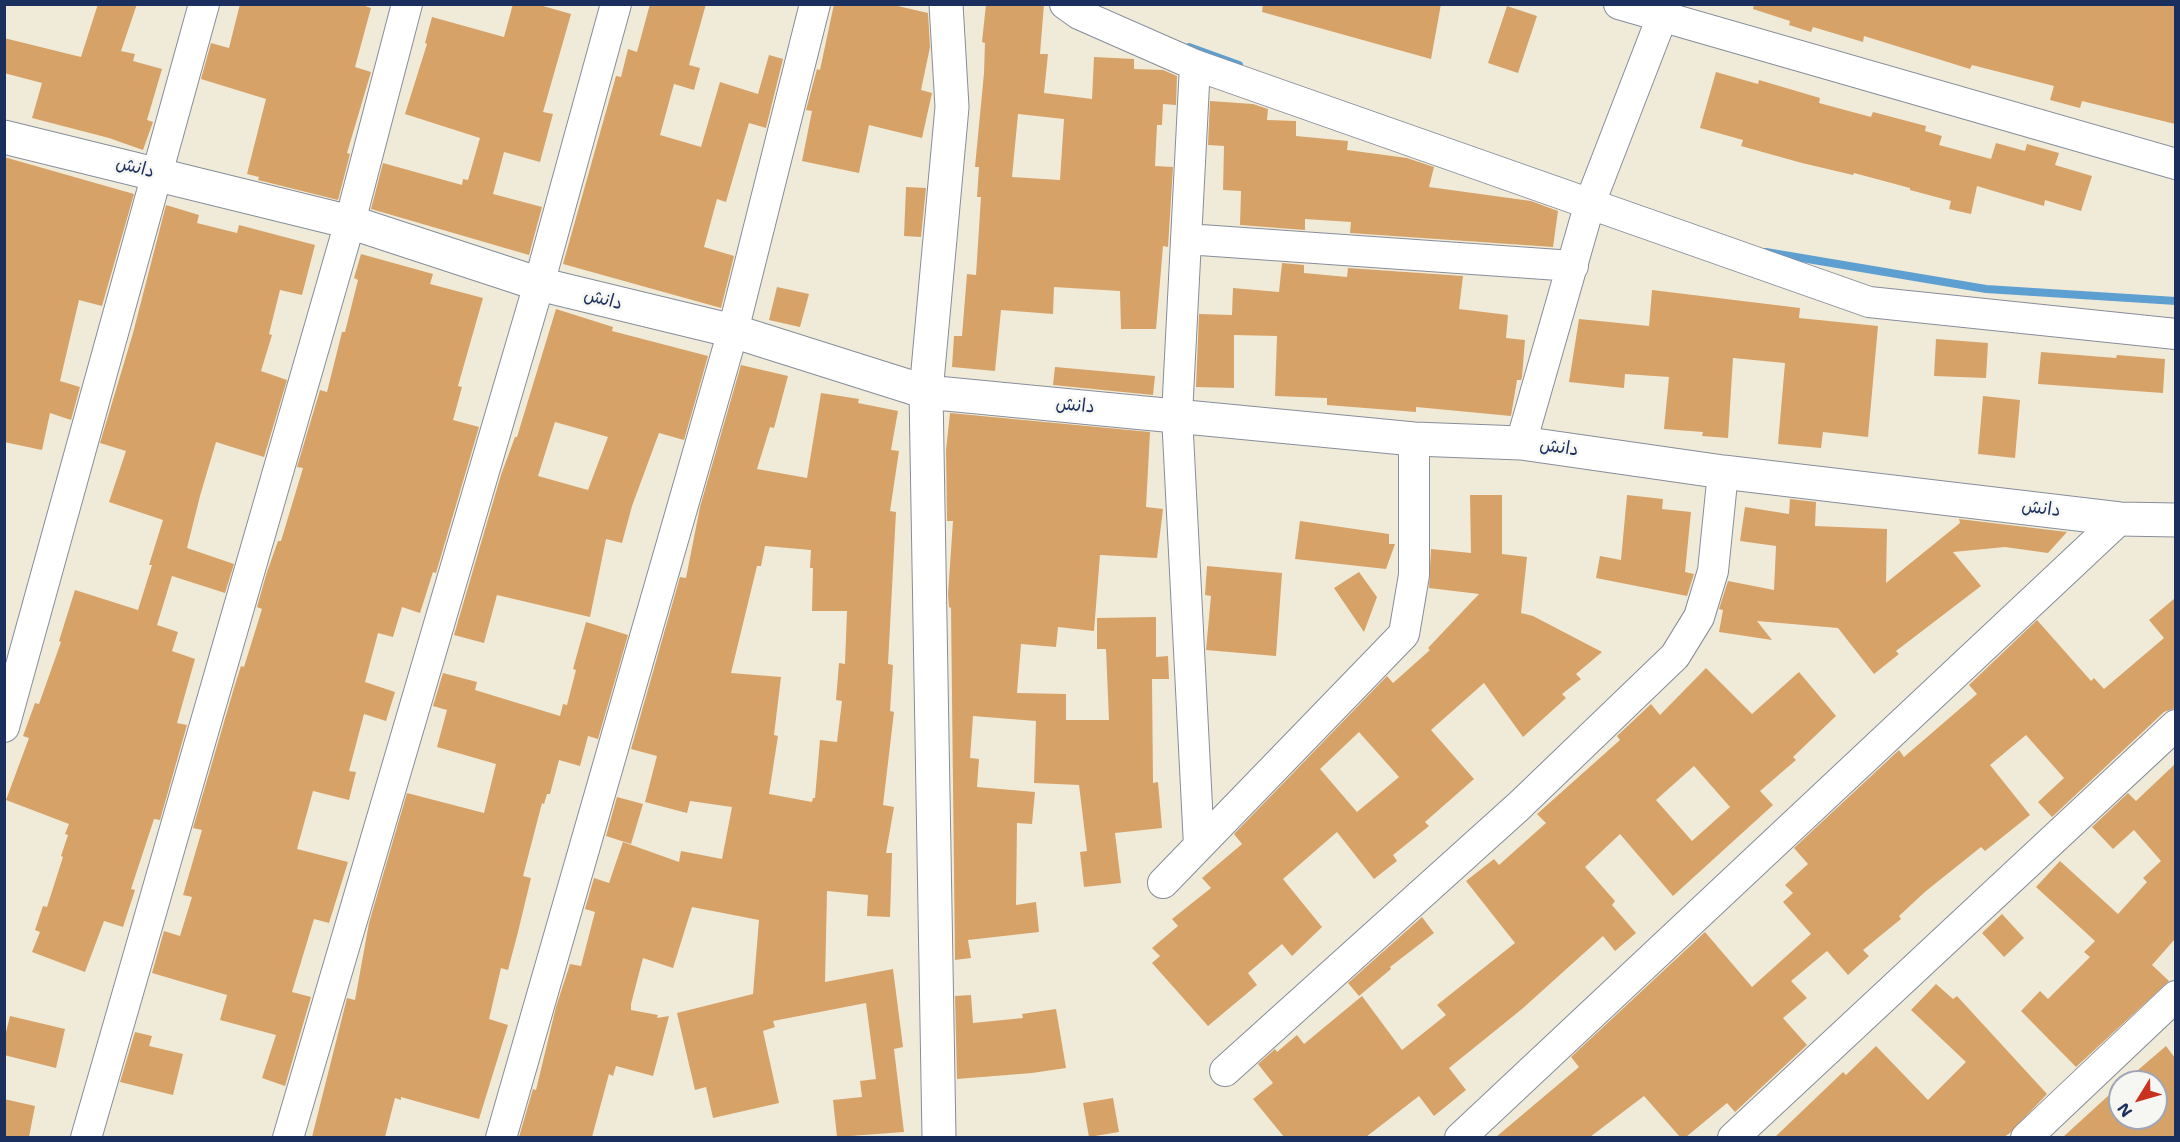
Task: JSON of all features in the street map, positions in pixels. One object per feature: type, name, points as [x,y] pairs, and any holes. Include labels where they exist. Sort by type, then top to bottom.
[{"type":"main road","points":[[939,1137],[926,392],[952,107],[946,4]]},
{"type":"main road","name":"دانش","points":[[4,137],[350,222],[538,284],[733,331],[926,392],[1414,439],[1521,443],[1723,472],[2120,519],[2175,520]]},
{"type":"street","points":[[4,727],[204,4]]},
{"type":"street","points":[[86,1137],[350,222],[407,4]]},
{"type":"street","points":[[288,1137],[538,284],[616,4]]},
{"type":"street","points":[[501,1137],[733,331],[815,4]]},
{"type":"street","points":[[1065,4],[1079,14],[1195,65],[1869,302],[2175,334]]},
{"type":"street","points":[[1619,4],[1665,10],[2175,164]]},
{"type":"street","points":[[1521,443],[1590,203],[1665,10]]},
{"type":"street","points":[[1195,65],[1177,415],[1199,846]]},
{"type":"street","points":[[1186,239],[1573,266]]},
{"type":"street","points":[[1163,883],[1404,634],[1414,575],[1414,439]]},
{"type":"street","points":[[1225,1071],[1519,806],[1675,656],[1699,617],[1713,571],[1723,472]]},
{"type":"street","points":[[1460,1137],[2120,519]]},
{"type":"street","points":[[1733,1137],[2175,725]]},
{"type":"street","points":[[2026,1137],[2175,996]]},
{"type":"building","points":[[98,4],[137,4],[121,51],[135,54],[133,61],[162,69],[147,120],[153,122],[143,150],[109,138],[32,118],[42,83],[4,73],[4,38],[81,57]]},
{"type":"building","points":[[240,4],[359,4],[371,8],[355,67],[371,72],[347,153],[350,154],[338,200],[258,180],[259,177],[247,174],[266,99],[201,79],[211,43],[229,48]]},
{"type":"building","points":[[513,4],[536,4],[571,14],[543,112],[553,114],[540,162],[504,152],[493,194],[542,207],[529,255],[371,209],[383,163],[462,185],[463,179],[468,180],[480,138],[405,114],[427,44],[425,43],[432,17],[504,37]]},
{"type":"building","points":[[650,4],[706,4],[689,65],[700,68],[694,90],[674,84],[660,135],[701,147],[720,82],[758,94],[769,55],[783,59],[766,128],[749,123],[726,202],[717,199],[704,247],[734,256],[721,308],[563,264],[616,76],[621,77],[628,49],[637,52]]},
{"type":"building","points":[[834,4],[889,4],[928,13],[930,47],[921,90],[932,93],[922,138],[869,125],[859,173],[802,161],[812,111],[806,110],[817,69],[820,70]]},
{"type":"building","points":[[986,4],[1044,4],[1040,54],[1048,54],[1044,93],[1092,99],[1094,57],[1134,59],[1134,69],[1163,70],[1177,76],[1176,105],[1163,104],[1162,125],[1157,125],[1155,166],[1173,167],[1168,247],[1163,246],[1156,329],[1121,329],[1120,291],[1054,287],[1053,314],[1001,310],[995,371],[952,367],[954,336],[962,336],[967,274],[976,275],[981,197],[977,197],[979,167],[975,167],[984,73],[985,43],[982,42]],"holes":[[[1018,114],[1064,119],[1060,180],[1012,177]]]},
{"type":"building","points":[[1263,4],[1441,4],[1431,59],[1262,12]]},
{"type":"building","points":[[1754,4],[2175,4],[2175,124],[2082,101],[2080,108],[2050,100],[2054,86],[1972,65],[1970,69],[1864,36],[1863,42],[1813,27],[1811,32],[1789,25],[1790,21],[1753,9]]},
{"type":"building","points":[[1507,6],[1537,16],[1518,73],[1488,63]]},
{"type":"building","points":[[1716,72],[1758,84],[1759,80],[1820,98],[1819,103],[1871,117],[1873,112],[1926,126],[1925,131],[1942,136],[1939,145],[1991,159],[1996,143],[2025,151],[2027,144],[2059,153],[2055,165],[2092,176],[2081,211],[2045,200],[2044,206],[1977,186],[1971,214],[1949,209],[1951,201],[1910,190],[1910,188],[1741,146],[1743,140],[1700,128]]},
{"type":"building","points":[[1210,101],[1253,104],[1268,109],[1267,120],[1296,121],[1296,136],[1348,141],[1347,150],[1407,158],[1434,167],[1429,187],[1531,201],[1558,211],[1553,247],[1350,233],[1351,222],[1305,219],[1305,230],[1240,225],[1241,191],[1223,190],[1224,146],[1208,145]]},
{"type":"building","points":[[4,157],[134,194],[102,306],[79,300],[60,381],[80,387],[71,420],[50,413],[42,450],[4,442]]},
{"type":"building","points":[[906,187],[926,188],[921,237],[904,236]]},
{"type":"building","points":[[166,205],[199,215],[197,223],[237,233],[239,225],[315,245],[302,295],[280,290],[269,334],[272,335],[261,371],[287,380],[264,457],[216,442],[200,496],[187,548],[234,564],[225,593],[172,576],[157,625],[178,632],[172,651],[195,659],[177,723],[187,725],[160,820],[154,819],[131,889],[135,890],[123,927],[104,921],[85,972],[32,952],[40,932],[35,930],[43,906],[47,907],[63,857],[61,856],[68,835],[65,834],[69,824],[6,800],[29,738],[23,736],[35,703],[39,704],[61,642],[59,641],[75,590],[138,610],[152,565],[149,565],[163,520],[109,502],[126,451],[100,443],[133,333]]},
{"type":"building","points":[[361,254],[433,274],[430,284],[483,298],[458,386],[462,387],[453,420],[479,427],[436,573],[433,572],[420,613],[402,607],[393,637],[378,633],[365,682],[395,692],[386,721],[364,714],[349,771],[356,772],[349,800],[313,791],[297,849],[348,862],[329,923],[314,919],[292,992],[311,997],[285,1086],[262,1078],[276,1035],[220,1020],[227,995],[152,973],[164,931],[180,936],[192,897],[183,895],[202,830],[193,828],[234,688],[241,666],[244,667],[262,609],[257,607],[267,572],[278,541],[281,541],[303,468],[297,467],[320,390],[327,392],[342,332],[345,332],[358,280],[354,278]]},
{"type":"building","points":[[1282,263],[1304,265],[1304,273],[1347,277],[1348,268],[1463,276],[1459,309],[1508,315],[1506,338],[1525,340],[1522,377],[1521,380],[1517,380],[1511,416],[1416,407],[1416,412],[1327,405],[1327,398],[1275,396],[1277,336],[1234,335],[1234,388],[1196,387],[1199,314],[1232,315],[1233,288],[1279,292]]},
{"type":"building","points":[[777,287],[809,294],[800,327],[769,320]]},
{"type":"building","points":[[1652,290],[1800,308],[1799,318],[1878,326],[1868,437],[1823,432],[1821,448],[1778,444],[1785,363],[1733,358],[1728,438],[1702,436],[1703,432],[1664,429],[1669,377],[1625,374],[1624,388],[1569,382],[1579,319],[1649,326]]},
{"type":"building","points":[[556,309],[613,327],[612,331],[708,356],[684,440],[659,433],[632,506],[622,543],[606,539],[590,617],[497,595],[484,643],[454,635],[501,475],[515,437],[517,437]],"holes":[[[555,422],[608,437],[588,490],[538,476]]]},
{"type":"building","points":[[1936,339],[1988,343],[1986,378],[1934,376]]},
{"type":"building","points":[[2041,352],[2165,359],[2163,393],[2038,384]]},
{"type":"building","points":[[741,365],[788,376],[774,428],[770,427],[757,469],[807,478],[821,393],[859,399],[858,403],[898,411],[891,450],[899,451],[890,511],[896,512],[888,664],[893,665],[890,711],[894,712],[883,805],[894,807],[886,853],[892,853],[890,917],[867,916],[868,895],[827,891],[825,982],[893,969],[903,1047],[894,1049],[904,1132],[837,1137],[833,1100],[862,1097],[860,1081],[876,1079],[866,1003],[773,1021],[775,1027],[763,1031],[779,1103],[713,1118],[706,1087],[695,1090],[677,1013],[753,994],[759,920],[692,907],[673,968],[643,958],[631,1004],[631,1010],[658,1015],[657,1018],[669,1016],[653,1076],[616,1066],[613,1076],[609,1074],[592,1137],[519,1137],[533,1089],[536,1090],[556,1007],[570,964],[581,966],[595,912],[585,909],[594,878],[609,883],[623,842],[679,862],[681,851],[722,859],[732,807],[690,801],[687,813],[645,802],[657,756],[631,749],[680,577],[686,578],[700,507]],"holes":[[[765,546],[811,550],[812,611],[847,611],[845,664],[839,663],[836,700],[842,701],[837,742],[820,740],[815,798],[812,802],[769,794],[778,736],[774,735],[781,677],[731,673],[757,566],[761,566]]]},
{"type":"building","points":[[1055,367],[1155,376],[1153,395],[1053,385]]},
{"type":"building","points":[[1983,396],[2020,400],[2015,458],[1978,454]]},
{"type":"building","points":[[950,413],[1150,432],[1146,507],[1163,509],[1157,558],[1100,555],[1094,631],[1058,627],[1056,647],[1021,644],[1017,693],[1066,694],[1066,720],[1109,720],[1106,649],[1097,649],[1097,618],[1156,617],[1156,657],[1168,656],[1169,679],[1152,679],[1153,783],[1158,782],[1162,828],[1115,833],[1121,883],[1084,887],[1080,852],[1087,851],[1079,785],[1034,783],[1036,721],[973,716],[970,758],[979,759],[977,787],[1035,792],[1032,824],[1017,823],[1016,905],[1036,902],[1039,932],[968,940],[971,958],[955,960],[951,608],[948,594],[953,521],[947,521],[946,450]]},
{"type":"building","points":[[1470,495],[1502,495],[1502,554],[1527,557],[1521,613],[1533,616],[1602,652],[1576,674],[1581,679],[1562,694],[1566,698],[1523,737],[1484,683],[1431,730],[1474,779],[1425,822],[1429,826],[1393,855],[1397,861],[1374,879],[1337,832],[1283,879],[1322,927],[1292,956],[1282,944],[1248,973],[1257,985],[1208,1026],[1152,963],[1160,956],[1152,948],[1178,926],[1172,919],[1211,888],[1202,878],[1242,844],[1234,834],[1387,676],[1393,683],[1430,650],[1428,648],[1479,594],[1429,588],[1431,549],[1471,553]],"holes":[[[1359,732],[1399,777],[1357,812],[1320,769]]]},
{"type":"building","points":[[1627,495],[1663,499],[1662,509],[1691,512],[1685,572],[1694,574],[1687,596],[1596,578],[1600,556],[1621,560]]},
{"type":"building","points":[[1790,499],[1816,502],[1815,526],[1887,529],[1886,583],[1960,523],[1959,519],[2067,532],[2048,553],[2005,547],[1953,552],[1981,586],[1896,651],[1899,654],[1874,674],[1838,628],[1757,621],[1772,640],[1719,632],[1723,610],[1719,609],[1728,581],[1774,590],[1776,546],[1740,541],[1745,507],[1789,514]]},
{"type":"building","points":[[1300,521],[1389,534],[1389,544],[1395,544],[1386,569],[1295,559]]},
{"type":"building","points":[[1207,566],[1282,573],[1276,656],[1206,650],[1211,596],[1205,595]]},
{"type":"building","points":[[1359,572],[1377,597],[1364,632],[1334,588]]},
{"type":"building","points":[[2175,598],[2175,708],[2164,712],[2052,817],[2038,802],[2064,778],[2026,735],[1990,765],[2030,815],[1985,851],[1981,847],[1926,891],[1899,916],[1901,919],[1863,950],[1869,956],[1848,975],[1827,951],[1791,981],[1807,998],[1783,1018],[1807,1045],[1735,1112],[1727,1103],[1686,1137],[1680,1137],[1644,1096],[1590,1137],[1496,1137],[1579,1067],[1571,1057],[1705,932],[1752,987],[1811,934],[1783,902],[1793,893],[1785,885],[1808,864],[1794,848],[1899,750],[1904,757],[1977,694],[1969,685],[2037,620],[2091,681],[2094,678],[2104,689],[2164,638],[2149,620]]},
{"type":"building","points":[[586,622],[628,635],[598,739],[588,736],[580,766],[559,760],[550,794],[547,794],[544,804],[542,803],[523,876],[531,878],[518,932],[508,970],[501,968],[489,1019],[508,1025],[479,1119],[401,1097],[401,1100],[395,1098],[385,1137],[312,1137],[347,998],[355,1000],[369,923],[407,793],[484,813],[496,764],[437,747],[447,710],[433,706],[443,673],[477,682],[475,690],[560,716],[563,704],[567,705],[576,670],[573,669]]},
{"type":"building","points":[[1706,668],[1752,714],[1799,672],[1836,716],[1793,757],[1796,760],[1760,791],[1773,805],[1673,896],[1620,834],[1585,867],[1615,901],[1612,905],[1636,933],[1615,951],[1603,936],[1522,1009],[1449,1068],[1466,1090],[1434,1116],[1419,1096],[1366,1137],[1284,1137],[1253,1099],[1273,1083],[1258,1064],[1275,1049],[1277,1052],[1297,1035],[1304,1044],[1362,996],[1402,1050],[1446,1015],[1437,1005],[1515,943],[1466,881],[1494,859],[1499,865],[1546,823],[1537,814],[1620,740],[1617,736],[1651,704],[1660,715]],"holes":[[[1694,766],[1730,807],[1692,841],[1656,800]]]},
{"type":"building","points":[[2175,764],[2175,939],[2152,965],[2169,981],[2076,1067],[2021,1011],[2040,991],[2048,999],[2090,957],[2084,952],[2095,941],[2036,887],[2060,861],[2118,914],[2147,882],[2143,878],[2161,861],[2134,830],[2113,849],[2092,827],[2128,793],[2136,801]]},
{"type":"building","points":[[617,797],[643,804],[631,844],[606,836]]},
{"type":"building","points":[[2002,914],[2024,938],[2004,957],[1982,933]]},
{"type":"building","points":[[1422,917],[1434,933],[1390,967],[1391,969],[1359,996],[1348,983]]},
{"type":"building","points":[[1936,984],[1953,999],[1957,996],[2047,1094],[2010,1133],[2004,1137],[1775,1137],[1843,1072],[1846,1075],[1876,1046],[1928,1100],[1966,1062],[1911,1010]]},
{"type":"building","points":[[971,995],[973,1023],[1023,1018],[1022,1014],[1056,1009],[1066,1068],[957,1079],[955,996]]},
{"type":"building","points":[[10,1016],[65,1029],[56,1068],[4,1055],[4,1040]]},
{"type":"building","points":[[135,1032],[152,1036],[149,1046],[183,1054],[173,1095],[120,1082]]},
{"type":"building","points":[[2166,1046],[2175,1058],[2175,1137],[2063,1137],[2108,1096],[2108,1130],[2168,1130],[2168,1070],[2138,1070]]},
{"type":"building","points":[[1113,1098],[1119,1132],[1089,1137],[1083,1103]]},
{"type":"building","points":[[4,1099],[35,1106],[29,1137],[4,1137]]},
{"type":"waterway","points":[[1189,47],[1239,65]]},
{"type":"waterway","points":[[1766,252],[1986,289],[2176,301]]}]
